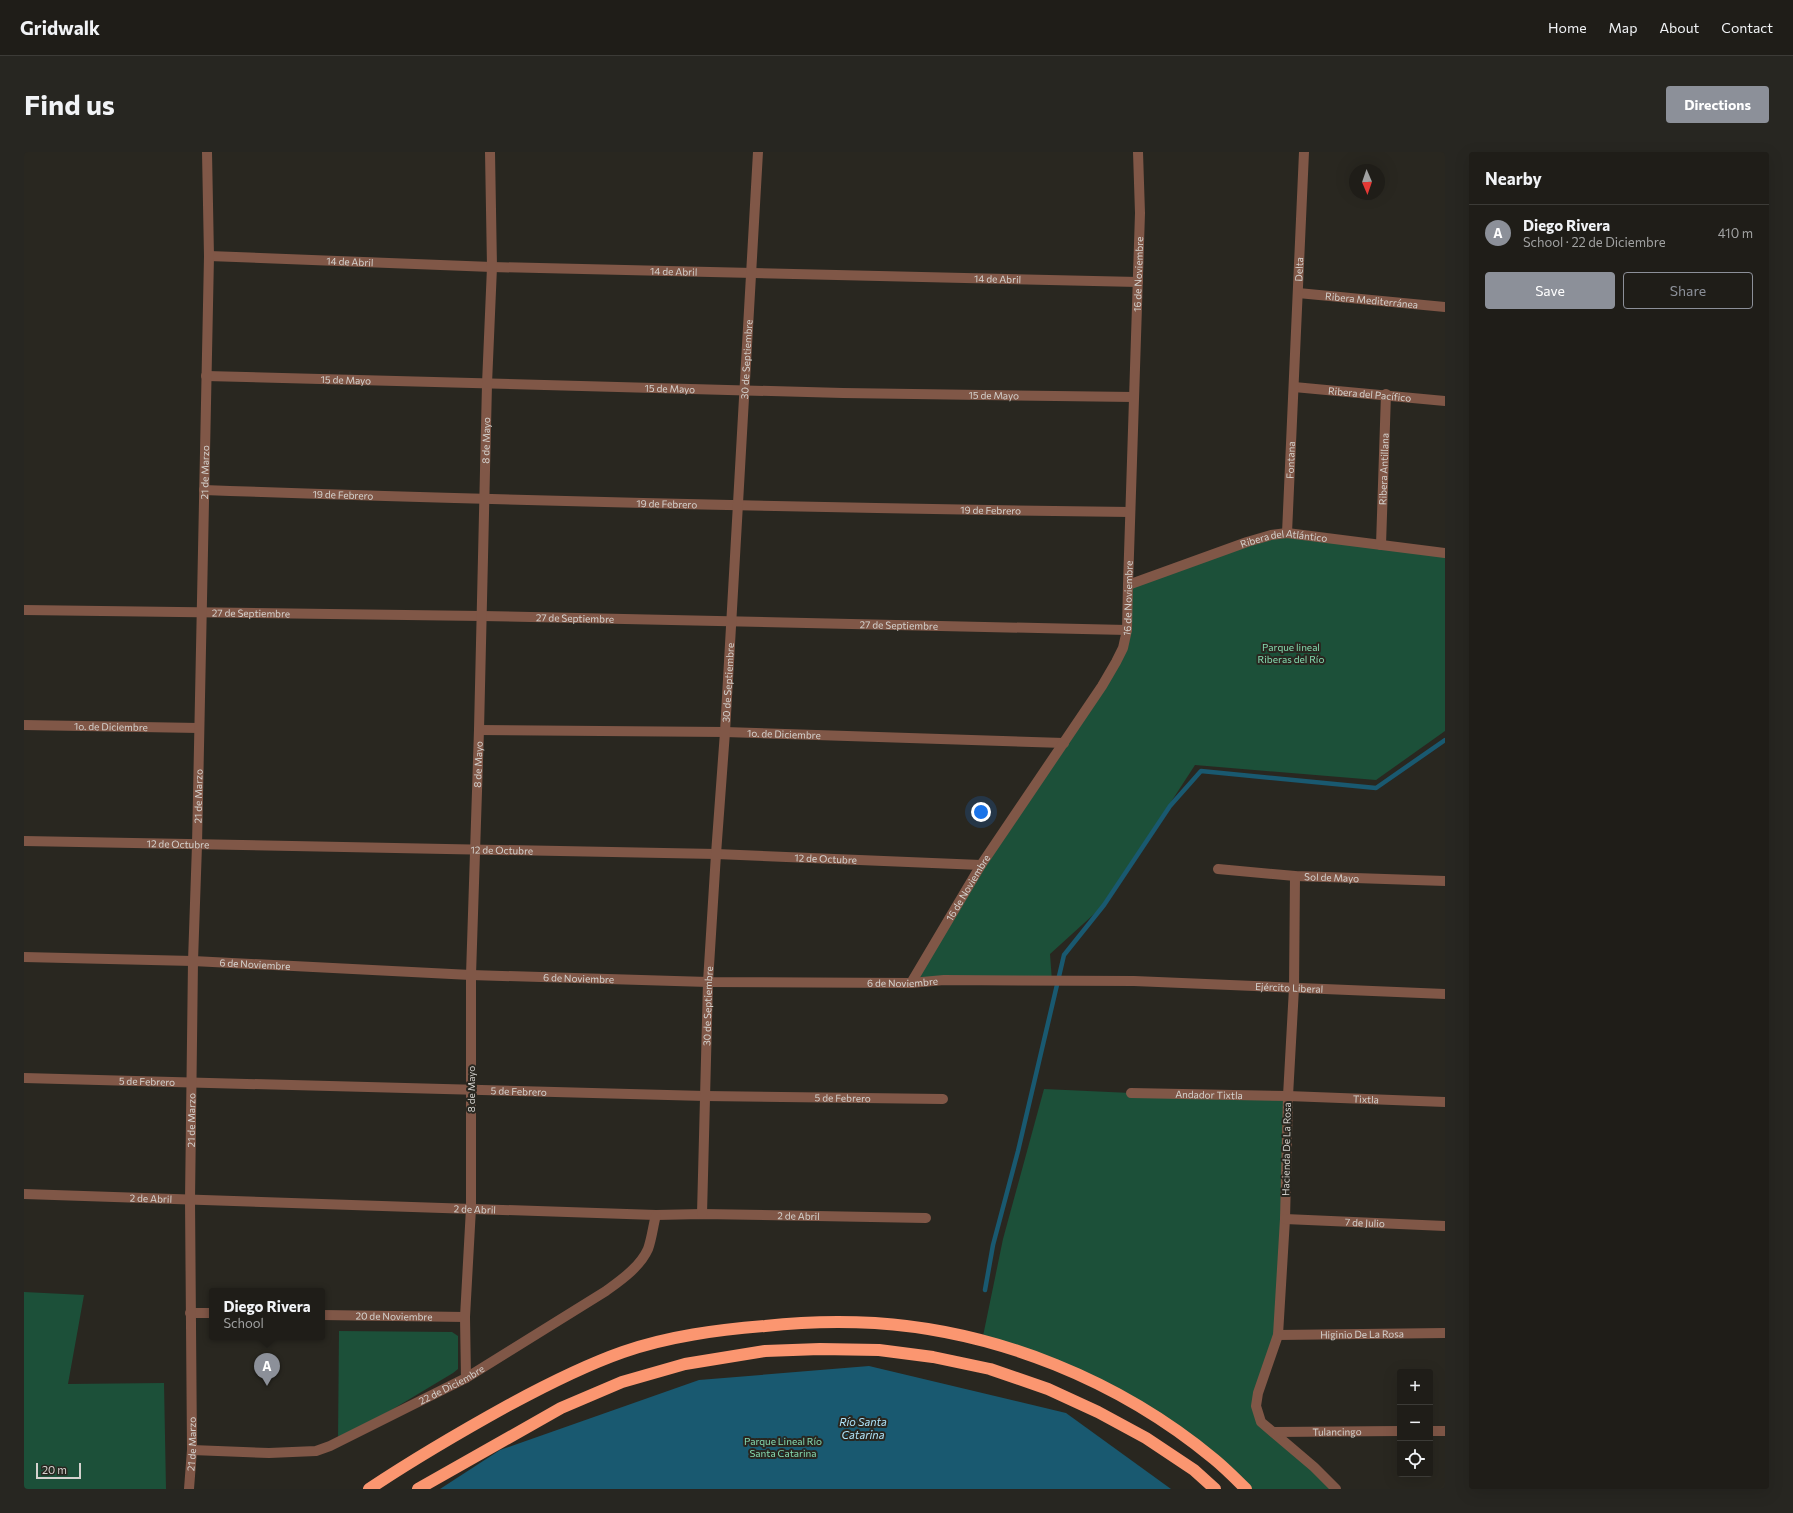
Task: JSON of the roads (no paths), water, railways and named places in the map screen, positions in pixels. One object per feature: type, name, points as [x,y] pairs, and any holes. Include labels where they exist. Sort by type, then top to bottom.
[{"type":"highway","points":[[369,1489],[467,1428],[513,1403],[581,1368],[624,1352],[668,1339],[720,1330],[806,1323],[875,1323],[939,1331],[1000,1345],[1058,1366],[1116,1393],[1167,1424],[1215,1460],[1246,1489]]},
{"type":"highway","points":[[418,1489],[561,1408],[622,1382],[685,1364],[765,1351],[820,1349],[879,1350],[932,1357],[990,1369],[1040,1387],[1098,1412],[1146,1438],[1194,1470],[1215,1489]]},
{"type":"street","name":"21 de Marzo","points":[[189,1489],[192,1450],[190,1313],[191,1083],[209,256],[206,152]]},
{"type":"street","name":"8 de Mayo","points":[[466,1378],[465,1317],[471,1208],[472,1089],[470,975],[479,730],[486,384],[492,267],[490,152]]},
{"type":"street","name":"30 de Septiembre","points":[[702,1214],[708,982],[725,732],[758,152]]},
{"type":"street","name":"16 de Noviembre","points":[[911,983],[981,865],[1102,686],[1123,648],[1127,630],[1138,282],[1140,213],[1138,152]]},
{"type":"street","name":"Delta","points":[[1294,386],[1304,152]]},
{"type":"street","name":"14 de Abril","points":[[209,256],[492,267],[1138,282]]},
{"type":"street","name":"Ribera Mediterránea","points":[[1298,292],[1445,307]]},
{"type":"street","name":"15 de Mayo","points":[[206,376],[745,390],[1134,397]]},
{"type":"street","name":"Ribera del Pacífico","points":[[1294,386],[1445,401]]},
{"type":"street","name":"Fontana","points":[[1287,533],[1294,386]]},
{"type":"street","name":"Ribera Antillana","points":[[1381,545],[1386,394]]},
{"type":"street","name":"19 de Febrero","points":[[204,490],[484,500],[738,506],[1130,512]]},
{"type":"street","name":"Ribera del Atlántico","points":[[1128,585],[1247,542],[1271,535],[1287,533],[1445,553]]},
{"type":"street","name":"27 de Septiembre","points":[[24,610],[482,616],[1127,630]]},
{"type":"street","name":"1o. de Diciembre","points":[[24,725],[199,728]]},
{"type":"street","name":"1o. de Diciembre","points":[[479,730],[725,732],[1064,742]]},
{"type":"street","name":"12 de Octubre","points":[[24,841],[716,854],[981,865]]},
{"type":"street","name":"Sol de Mayo","points":[[1218,869],[1295,876],[1445,881]]},
{"type":"street","name":"Hacienda De La Rosa","points":[[1274,1432],[1265,1426],[1258,1418],[1256,1406],[1258,1393],[1278,1335],[1285,1219],[1288,1096],[1294,988],[1295,876]]},
{"type":"street","name":"6 de Noviembre","points":[[24,957],[193,961],[470,975],[708,982],[911,983],[944,980],[1134,981]]},
{"type":"street","name":"Ejército Liberal","points":[[1134,981],[1445,994]]},
{"type":"street","name":"5 de Febrero","points":[[24,1078],[705,1096],[943,1100]]},
{"type":"street","name":"Andador Tixtla","points":[[1131,1093],[1288,1096]]},
{"type":"street","name":"Tixtla","points":[[1288,1096],[1445,1102]]},
{"type":"street","name":"2 de Abril","points":[[24,1194],[656,1215],[702,1214],[926,1218]]},
{"type":"street","name":"22 de Diciembre","points":[[192,1450],[269,1453],[323,1449],[353,1436],[466,1378],[606,1291],[625,1277],[640,1262],[648,1248],[656,1215]]},
{"type":"street","name":"7 de Julio","points":[[1285,1219],[1445,1226]]},
{"type":"street","points":[[190,1313],[209,1313]]},
{"type":"street","name":"20 de Noviembre","points":[[325,1315],[465,1317]]},
{"type":"street","name":"Higinio De La Rosa","points":[[1278,1335],[1445,1333]]},
{"type":"street","name":"Tulancingo","points":[[1274,1432],[1397,1431]]},
{"type":"street","points":[[1433,1431],[1445,1431]]},
{"type":"street","points":[[1274,1432],[1314,1467],[1336,1489]]},
{"type":"water","name":"Río Santa Catarina","points":[[869,1366],[1066,1413],[1171,1489],[440,1489],[500,1450],[699,1380]]},
{"type":"waterway","points":[[985,1290],[993,1245],[1018,1151],[1064,955],[1104,905],[1170,806],[1201,771],[1376,788],[1445,740]]},
{"type":"place","name":"Diego Rivera","points":[[267,1386]]},
{"type":"park label","name":"Parque lineal Riberas del Río","points":[[1291,652]]},
{"type":"park label","name":"Parque Lineal Río Santa Catarina","points":[[783,1446]]}]
